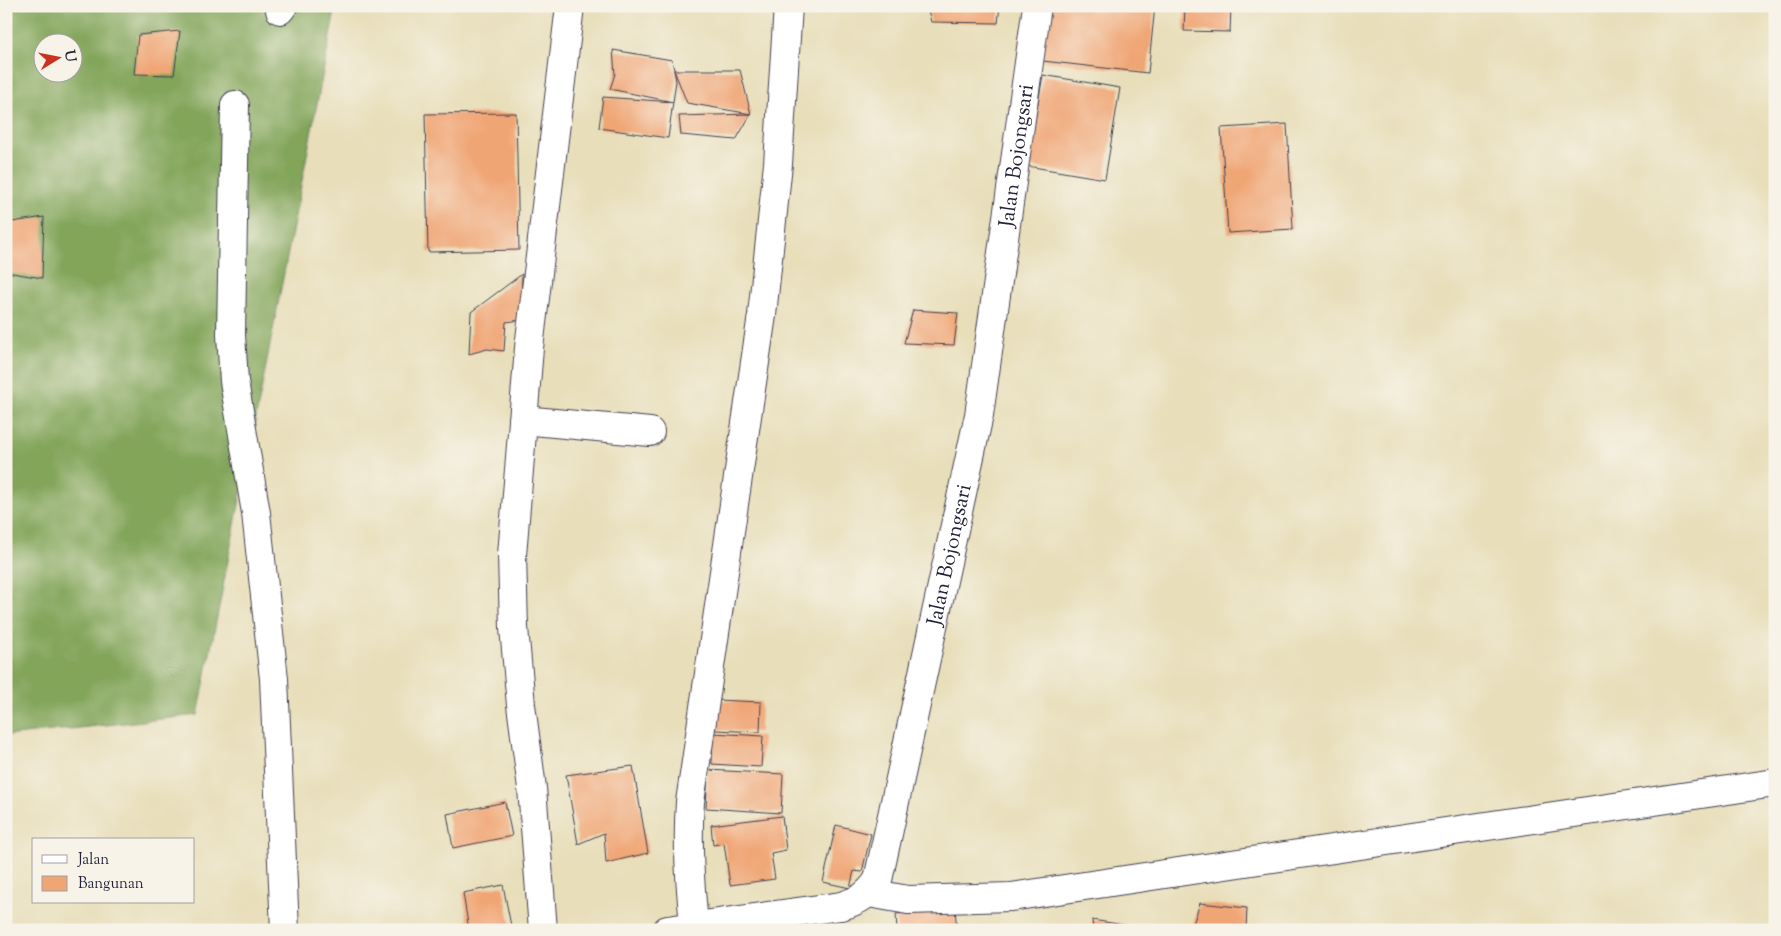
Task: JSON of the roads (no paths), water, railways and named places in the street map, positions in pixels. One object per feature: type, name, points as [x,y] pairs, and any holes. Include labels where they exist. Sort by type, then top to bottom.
[{"type":"street","points":[[543,930],[532,788],[521,705],[514,628],[512,555],[529,348],[570,6]]},
{"type":"street","points":[[694,925],[689,867],[688,832],[690,802],[762,315],[778,164],[788,6]]},
{"type":"street","name":"Jalan Bojongsari","points":[[869,893],[878,880],[882,868],[979,415],[1037,6]]},
{"type":"street","points":[[236,105],[231,335],[234,381],[256,513],[274,679],[285,930]]},
{"type":"street","points":[[523,420],[650,432]]},
{"type":"street","points":[[667,930],[841,906],[856,902],[869,893],[908,900],[1011,897],[1775,783]]}]
